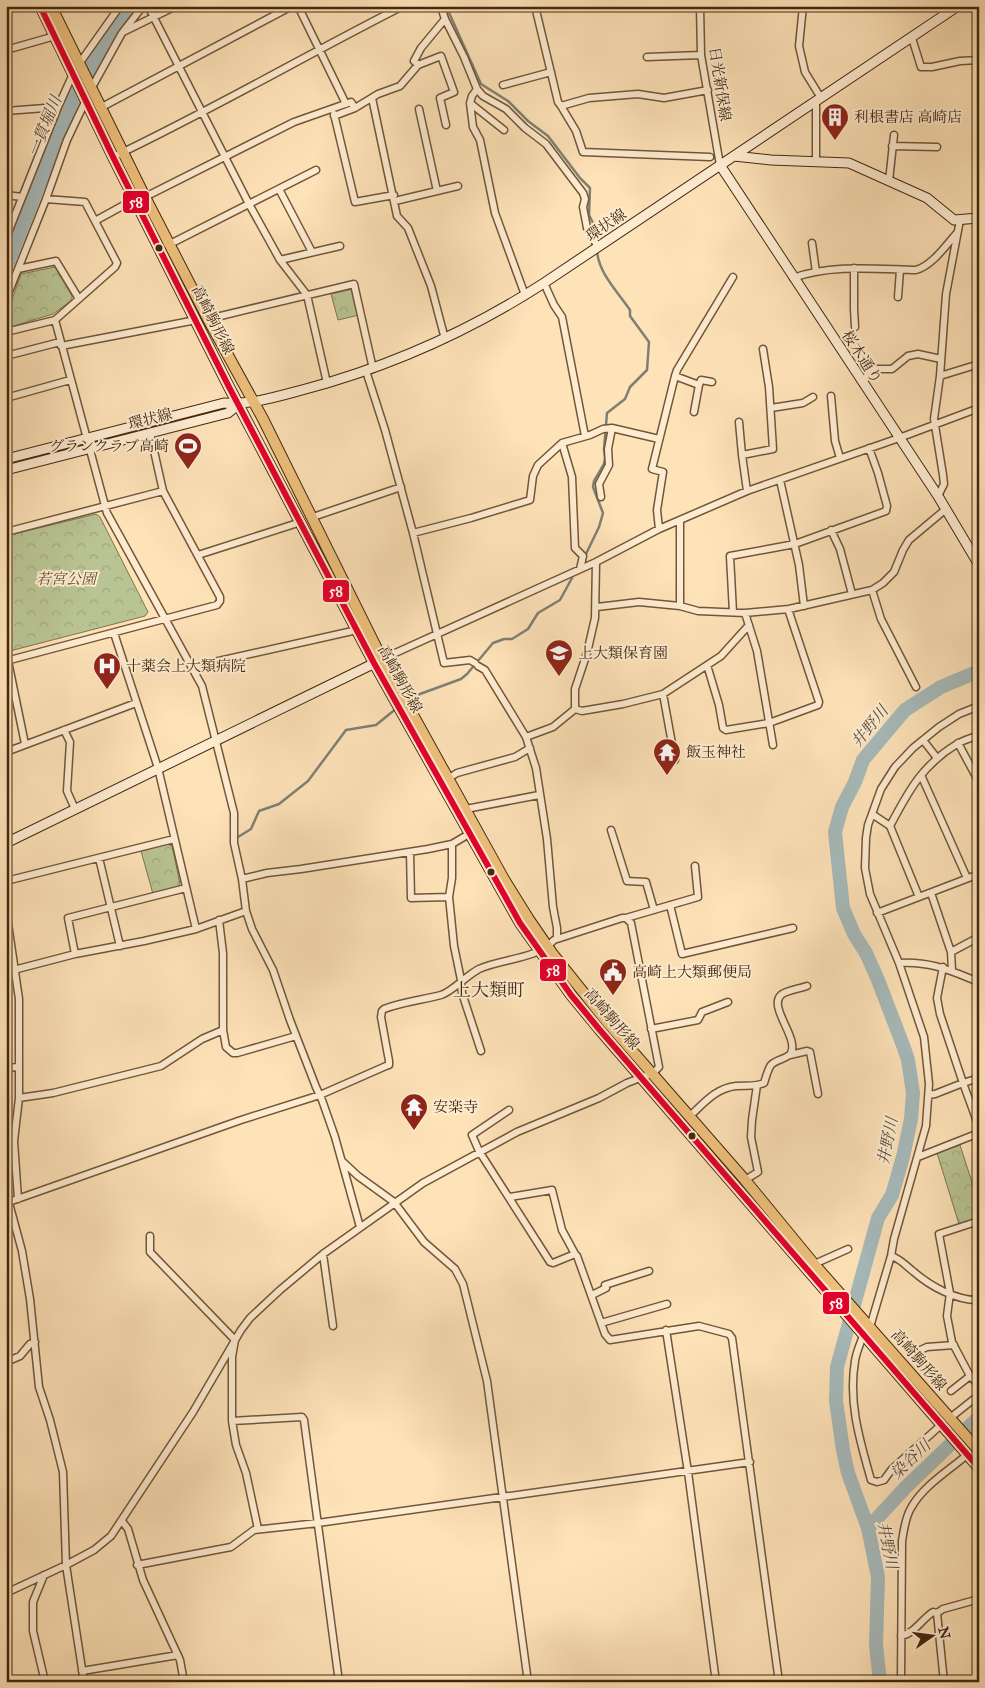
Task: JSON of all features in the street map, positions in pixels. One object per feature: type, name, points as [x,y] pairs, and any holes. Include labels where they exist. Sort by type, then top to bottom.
[{"type":"main road","name":"高崎駒形線","points":[[40,6],[55,36],[77,70]]},
{"type":"main road","name":"高崎駒形線","points":[[51,6],[77,70],[140,198],[196,320],[357,630],[449,778],[505,881],[571,995],[810,1267],[836,1296],[867,1323],[976,1448]]},
{"type":"main road","name":"高崎駒形線","points":[[88,93],[100,108],[118,155]]},
{"type":"main road","name":"高崎駒形線","points":[[140,198],[170,244],[208,319],[254,402],[312,517],[378,661],[469,834],[520,923],[745,1180],[810,1267]]},
{"type":"main road","name":"高崎駒形線","points":[[836,1296],[862,1334],[966,1454]]},
{"type":"main road","points":[[966,1454],[979,1468]]},
{"type":"street","points":[[6,238],[58,107],[77,70],[120,6]]},
{"type":"street","points":[[6,299],[46,199],[67,140],[88,93],[122,33],[143,6]]},
{"type":"street","points":[[148,6],[249,204],[280,260],[307,295],[327,383]]},
{"type":"street","points":[[122,33],[176,6]]},
{"type":"street","points":[[100,108],[292,6]]},
{"type":"street","points":[[298,6],[346,104]]},
{"type":"street","points":[[118,155],[202,113],[319,49],[403,6]]},
{"type":"street","points":[[444,6],[443,13],[445,19],[464,56],[477,89],[483,96],[506,109],[525,128],[546,144],[560,162],[583,193],[587,228],[598,247]]},
{"type":"street","points":[[535,6],[558,102],[576,131],[583,152],[710,157]]},
{"type":"street","name":"日光新保線","points":[[700,6],[701,55],[720,165]]},
{"type":"street","points":[[803,6],[799,46],[805,72],[818,100],[816,162]]},
{"type":"street","name":"環状線","points":[[6,459],[224,403],[254,402],[327,383],[370,370],[446,339],[525,296],[958,6]]},
{"type":"street","points":[[418,65],[414,61],[420,48],[445,19]]},
{"type":"street","points":[[6,50],[55,36]]},
{"type":"street","points":[[912,38],[921,67],[936,67],[960,61],[979,60]]},
{"type":"street","points":[[646,57],[701,55]]},
{"type":"street","points":[[334,116],[355,108],[378,94],[400,86],[418,65],[441,56],[454,92],[440,98],[446,125]]},
{"type":"street","points":[[503,85],[551,72]]},
{"type":"street","points":[[477,89],[470,103],[473,126],[480,140],[495,213],[525,296]]},
{"type":"street","points":[[561,106],[589,98],[638,94],[664,98],[708,90]]},
{"type":"street","points":[[372,98],[398,216],[408,228],[431,286],[446,339]]},
{"type":"street","points":[[95,221],[294,122],[351,102],[355,108]]},
{"type":"street","points":[[470,103],[504,130]]},
{"type":"street","points":[[6,111],[58,107]]},
{"type":"street","points":[[332,108],[355,202],[394,198],[458,186]]},
{"type":"street","points":[[419,109],[437,190]]},
{"type":"street","points":[[889,181],[894,135]]},
{"type":"street","points":[[892,146],[937,147]]},
{"type":"street","points":[[734,156],[771,160],[849,163],[927,198],[954,220],[979,218]]},
{"type":"street","name":"桜木通り","points":[[720,165],[938,496],[979,565]]},
{"type":"street","points":[[170,244],[316,170]]},
{"type":"street","points":[[279,189],[312,252]]},
{"type":"street","points":[[6,195],[22,197]]},
{"type":"street","points":[[6,332],[55,320],[115,267],[117,263],[85,202],[46,199]]},
{"type":"street","points":[[938,496],[944,484],[934,419],[940,376],[946,294],[960,220]]},
{"type":"street","points":[[794,278],[816,272],[854,268],[921,269],[958,232]]},
{"type":"street","points":[[812,243],[816,272]]},
{"type":"street","points":[[280,260],[340,246]]},
{"type":"street","points":[[18,270],[56,262],[79,299]]},
{"type":"street","points":[[854,268],[856,327]]},
{"type":"street","points":[[898,297],[900,270]]},
{"type":"street","points":[[660,530],[658,510],[663,472],[652,469],[675,376],[732,277]]},
{"type":"street","points":[[544,283],[562,317],[585,436]]},
{"type":"street","points":[[208,319],[354,284],[370,370],[413,533],[444,662],[470,660],[485,670],[526,737],[530,748],[536,768],[552,874],[553,907],[557,939]]},
{"type":"street","points":[[55,320],[107,513],[202,686],[234,813],[234,843],[242,879],[246,911],[252,929],[273,970],[296,1036],[320,1095],[342,1161],[360,1227]]},
{"type":"street","points":[[6,356],[61,344],[196,320]]},
{"type":"street","points":[[742,455],[773,449],[771,408],[763,349]]},
{"type":"street","points":[[864,384],[870,369],[892,369],[908,356],[918,354],[941,359]]},
{"type":"street","points":[[940,376],[979,364]]},
{"type":"street","points":[[675,376],[699,385]]},
{"type":"street","points":[[6,398],[70,380]]},
{"type":"street","points":[[694,412],[700,380],[712,382]]},
{"type":"street","points":[[831,396],[835,441],[840,458]]},
{"type":"street","points":[[771,408],[803,403],[813,398]]},
{"type":"street","name":"環状線","points":[[6,470],[228,414],[239,404]]},
{"type":"street","points":[[6,843],[378,661],[596,562],[680,520],[747,491],[979,408]]},
{"type":"street","points":[[739,422],[747,491]]},
{"type":"street","points":[[413,533],[530,500],[533,476],[538,465],[562,443],[612,428],[659,440]]},
{"type":"street","points":[[601,497],[599,484],[609,465],[608,449],[612,428]]},
{"type":"street","points":[[25,744],[7,661],[217,605],[220,602],[220,597],[164,491],[150,433]]},
{"type":"street","points":[[562,443],[572,477],[575,548],[583,556],[580,569]]},
{"type":"street","points":[[733,612],[730,556],[795,544],[886,510],[887,506],[878,473],[869,448]]},
{"type":"street","points":[[780,480],[795,544],[804,606]]},
{"type":"street","points":[[312,517],[401,487]]},
{"type":"street","points":[[6,532],[164,491]]},
{"type":"street","points":[[597,607],[639,602],[680,606],[698,611],[745,613],[788,609],[872,590],[883,583],[894,572],[909,540],[946,509]]},
{"type":"street","points":[[680,520],[680,606]]},
{"type":"street","points":[[198,555],[301,522]]},
{"type":"street","points":[[831,530],[840,549],[852,594]]},
{"type":"street","points":[[575,709],[574,689],[587,653],[597,607],[596,562]]},
{"type":"street","points":[[872,590],[881,619],[916,687]]},
{"type":"street","points":[[707,665],[726,730],[769,723],[818,705],[819,702],[788,609]]},
{"type":"street","points":[[745,613],[757,651],[773,746]]},
{"type":"street","points":[[575,709],[582,711],[623,704],[663,694],[721,656],[749,625]]},
{"type":"street","points":[[192,667],[357,630]]},
{"type":"street","points":[[114,633],[158,768],[196,929]]},
{"type":"street","points":[[663,694],[675,760]]},
{"type":"street","points":[[6,752],[136,703]]},
{"type":"street","points":[[867,1323],[892,1256],[894,1239],[918,1157],[926,1126],[929,1084],[924,1038],[899,963],[868,887],[865,868],[866,838],[881,789],[896,767],[923,740],[950,720],[979,706]]},
{"type":"street","points":[[526,737],[553,727],[575,709]]},
{"type":"street","points":[[64,730],[70,742],[67,791],[75,809]]},
{"type":"street","points":[[890,826],[909,790],[937,758],[958,743],[979,735]]},
{"type":"street","points":[[923,740],[937,758]]},
{"type":"street","points":[[958,743],[979,782]]},
{"type":"street","points":[[449,778],[457,773],[515,757],[530,748]]},
{"type":"street","points":[[921,775],[967,878]]},
{"type":"street","points":[[466,810],[539,795]]},
{"type":"street","points":[[872,814],[890,826],[920,897]]},
{"type":"street","points":[[611,830],[627,881],[646,882],[654,910]]},
{"type":"street","points":[[242,879],[267,873],[452,844],[469,834]]},
{"type":"street","points":[[6,881],[174,838]]},
{"type":"street","points":[[452,844],[452,878],[449,897],[454,946],[462,993],[481,1052]]},
{"type":"street","points":[[410,852],[411,898],[449,897]]},
{"type":"street","points":[[99,858],[120,946]]},
{"type":"street","points":[[84,1682],[66,1565],[63,1472],[50,1420],[39,1387],[35,1342],[22,1251],[8,1203],[222,1126],[320,1095],[389,1065],[382,1011],[392,1006],[447,993],[461,980],[477,970],[527,956],[557,939],[622,918],[698,897],[695,866]]},
{"type":"street","points":[[877,913],[979,874]]},
{"type":"street","points":[[75,954],[68,918],[186,888]]},
{"type":"street","points":[[931,893],[952,952],[952,970]]},
{"type":"street","points":[[670,905],[682,954],[792,928]]},
{"type":"street","points":[[6,910],[19,999],[19,1098],[14,1141],[18,1199]]},
{"type":"street","points":[[6,972],[75,954],[196,929],[246,911]]},
{"type":"street","points":[[6,1593],[66,1565],[104,1544],[122,1521],[193,1412],[250,1318],[323,1254],[394,1202],[479,1151],[517,1132],[599,1098],[653,1073],[659,1068],[631,923],[626,918]]},
{"type":"street","points":[[219,920],[223,953],[223,1030],[226,1047],[233,1053],[296,1036]]},
{"type":"street","points":[[952,952],[979,937]]},
{"type":"street","points":[[899,963],[952,970],[979,982]]},
{"type":"street","points":[[943,968],[937,998],[940,1014],[979,1127]]},
{"type":"street","points":[[790,1055],[792,1052],[790,1036],[779,1010],[778,1001],[780,996],[807,986]]},
{"type":"street","points":[[651,1029],[698,1020],[702,1012],[728,1002]]},
{"type":"street","points":[[19,1098],[53,1092],[161,1066],[202,1040],[223,1030]]},
{"type":"street","points":[[690,1116],[718,1091],[738,1085],[764,1083],[771,1065],[777,1060],[807,1051],[810,1052],[818,1094]]},
{"type":"street","points":[[6,1068],[19,1067]]},
{"type":"street","points":[[929,1094],[935,1094],[979,1078]]},
{"type":"street","points":[[745,1180],[758,1172],[751,1137],[757,1085]]},
{"type":"street","points":[[509,1110],[472,1135],[479,1151],[550,1262],[553,1263],[575,1254]]},
{"type":"street","points":[[918,1157],[979,1133]]},
{"type":"street","points":[[342,1161],[358,1176],[394,1202],[424,1242],[455,1269],[463,1284],[487,1381],[528,1682]]},
{"type":"street","points":[[510,1197],[552,1190],[562,1230],[577,1256],[605,1334],[610,1340],[699,1326],[729,1334],[732,1338],[779,1682]]},
{"type":"street","points":[[979,1221],[939,1234],[950,1293],[948,1316],[954,1345],[970,1376],[979,1385]]},
{"type":"street","points":[[150,1236],[150,1252],[235,1340]]},
{"type":"street","points":[[810,1267],[848,1249]]},
{"type":"street","points":[[323,1254],[332,1326]]},
{"type":"street","points":[[892,1256],[899,1258],[913,1272],[934,1287],[970,1300],[979,1300]]},
{"type":"street","points":[[592,1295],[606,1288],[605,1284],[649,1271]]},
{"type":"street","points":[[601,1323],[667,1304]]},
{"type":"street","points":[[666,1330],[688,1472],[716,1682]]},
{"type":"street","points":[[862,1334],[855,1360],[852,1388],[853,1405],[861,1446],[872,1480],[876,1482],[884,1480],[892,1469],[943,1427]]},
{"type":"street","points":[[235,1340],[232,1357],[232,1421],[236,1445],[246,1473],[258,1529]]},
{"type":"street","points":[[6,1362],[20,1356],[30,1344],[35,1342]]},
{"type":"street","points":[[912,1354],[927,1347],[954,1345]]},
{"type":"street","points":[[951,1390],[970,1376]]},
{"type":"street","points":[[951,1419],[979,1395]]},
{"type":"street","points":[[232,1421],[302,1417],[304,1420],[339,1682]]},
{"type":"street","points":[[901,1682],[902,1541],[905,1524],[910,1509],[920,1494],[966,1454]]},
{"type":"street","points":[[138,1565],[231,1546],[258,1529],[318,1523],[750,1462]]},
{"type":"street","points":[[122,1521],[128,1529],[143,1580],[178,1655],[184,1682]]},
{"type":"street","points":[[44,1575],[33,1602],[33,1631],[45,1682]]},
{"type":"street","points":[[937,1614],[943,1609],[979,1599]]},
{"type":"street","points":[[900,1636],[908,1635],[933,1612],[937,1614]]},
{"type":"street","points":[[937,1614],[944,1682]]},
{"type":"street","points":[[82,1671],[178,1655]]},
{"type":"green space","points":[[55,267],[72,296],[72,300],[53,314],[7,328],[6,317],[21,274]]},
{"type":"green space","points":[[353,289],[359,315],[338,320],[331,294]]},
{"type":"green space","name":"若宮公園","points":[[96,514],[100,517],[148,612],[145,616],[6,652],[6,536]]},
{"type":"green space","points":[[167,844],[172,846],[180,884],[177,888],[153,894],[141,851]]},
{"type":"green space","points":[[960,1145],[979,1204],[979,1218],[959,1224],[937,1153]]},
{"type":"waterway","name":"一貫堀川","points":[[6,267],[72,102],[94,61],[132,6]]},
{"type":"waterway","points":[[446,6],[481,84],[508,101],[528,121],[548,136],[590,188],[589,215],[597,231],[597,242]]},
{"type":"waterway","points":[[586,554],[599,527],[603,513],[593,487],[594,481],[604,464],[607,413],[625,399],[630,387],[647,370],[649,342],[630,316],[630,310],[609,282],[601,267],[597,250]]},
{"type":"waterway","points":[[408,702],[420,694],[461,679],[493,643],[504,639],[512,639],[528,629],[538,613],[560,600],[572,578]]},
{"type":"waterway","name":"井野川","points":[[880,1682],[876,1645],[878,1577],[868,1528],[848,1473],[843,1450],[836,1401],[837,1367],[878,1218],[892,1195],[903,1157],[911,1119],[913,1093],[908,1060],[904,1048],[878,980],[843,908],[835,832],[842,807],[855,782],[863,760],[905,710],[941,687],[979,671]]},
{"type":"waterway","points":[[238,837],[251,829],[259,811],[279,804],[308,781],[346,730],[376,725],[397,708]]},
{"type":"waterway","name":"染谷川","points":[[868,1528],[906,1487],[979,1417]]},
{"type":"transit line","name":"58","points":[[40,6],[113,157],[229,387],[374,663],[520,923],[571,995],[599,1029],[979,1468]]},
{"type":"place","name":"利根書店 高崎店","points":[[835,141]]},
{"type":"place","name":"グランクラブ高崎","points":[[188,470]]},
{"type":"place","name":"上大類保育園","points":[[559,677]]},
{"type":"place","name":"十薬会上大類病院","points":[[107,690]]},
{"type":"place","name":"飯玉神社","points":[[667,776]]},
{"type":"place","name":"高崎上大類郵便局","points":[[613,996]]},
{"type":"place","name":"安楽寺","points":[[414,1131]]},
{"type":"district","name":"上大類町","points":[[489,990]]}]
